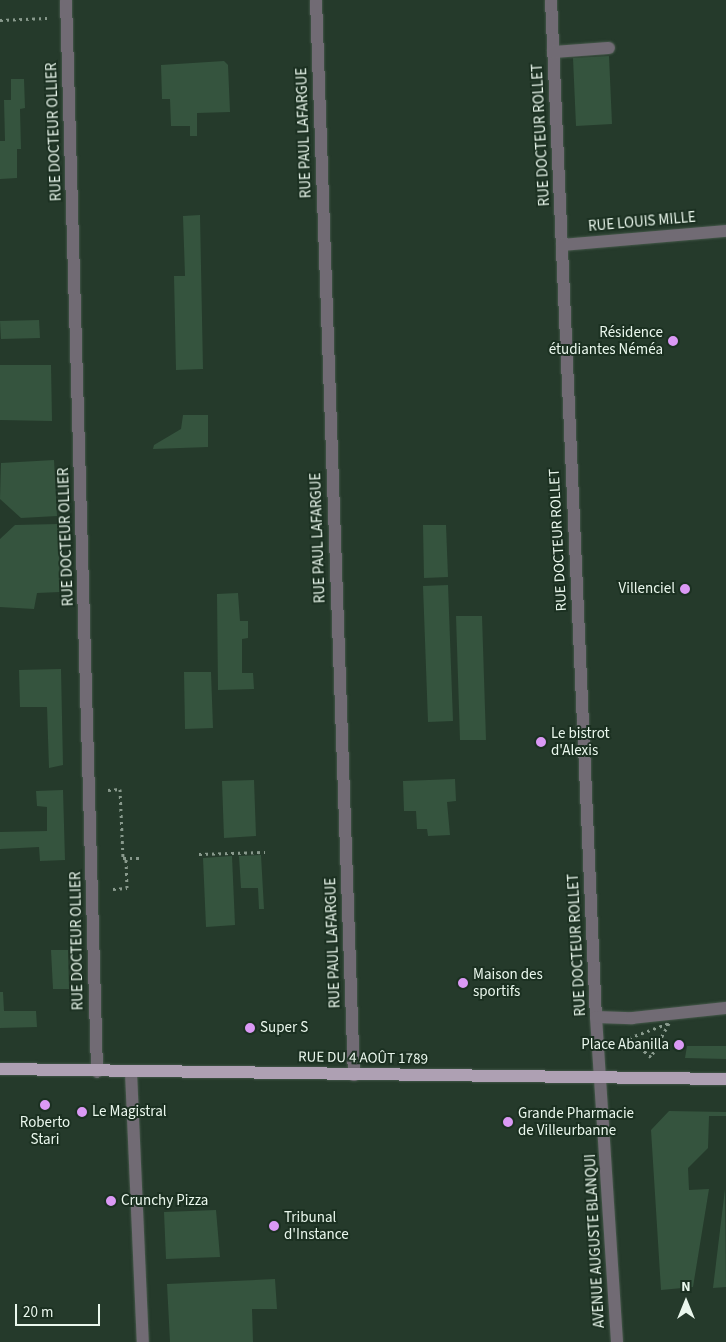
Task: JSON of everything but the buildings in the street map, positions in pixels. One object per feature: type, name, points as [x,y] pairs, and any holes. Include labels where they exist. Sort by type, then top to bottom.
[{"type":"main road","name":"RUE DU 4 AOÛT 1789","points":[[0,1070],[726,1079]]},
{"type":"street","name":"RUE DOCTEUR OLLIER","points":[[66,0],[97,1072]]},
{"type":"street","name":"RUE PAUL LAFARGUE","points":[[316,0],[354,1075]]},
{"type":"street","name":"RUE DOCTEUR ROLLET","points":[[552,0],[600,1078]]},
{"type":"street","points":[[553,52],[609,48]]},
{"type":"street","name":"RUE LOUIS MILLE","points":[[562,246],[726,231]]},
{"type":"street","points":[[596,1017],[641,1017],[726,1008]]},
{"type":"street","points":[[131,1072],[143,1342]]},
{"type":"street","name":"AVENUE AUGUSTE BLANQUI","points":[[600,1078],[617,1342]]},
{"type":"path","points":[[0,20],[67,17]]},
{"type":"path","points":[[89,790],[120,789],[123,858],[139,858]]},
{"type":"path","points":[[199,854],[265,852]]},
{"type":"path","points":[[126,858],[127,888]]},
{"type":"green space","points":[[609,56],[612,124],[576,126],[573,58]]},
{"type":"green space","points":[[224,61],[228,65],[230,112],[197,113],[197,136],[190,136],[190,126],[171,126],[170,99],[162,99],[161,65]]},
{"type":"green space","points":[[11,79],[24,79],[25,108],[20,109],[21,149],[17,149],[17,178],[0,179],[0,141],[5,141],[4,100],[11,100]]},
{"type":"green space","points":[[200,215],[203,369],[176,370],[174,276],[185,276],[183,216]]},
{"type":"green space","points":[[39,320],[40,338],[1,339],[0,321]]},
{"type":"green space","points":[[0,365],[51,365],[52,421],[0,420]]},
{"type":"green space","points":[[183,415],[208,415],[208,447],[153,449],[154,445],[181,429]]},
{"type":"green space","points":[[54,460],[57,516],[21,518],[0,499],[1,463]]},
{"type":"green space","points":[[58,524],[60,592],[37,593],[34,609],[0,607],[0,539],[15,525]]},
{"type":"green space","points":[[423,525],[446,525],[448,577],[424,578]]},
{"type":"green space","points":[[448,585],[453,721],[428,722],[423,586]]},
{"type":"green space","points":[[238,593],[240,621],[248,621],[248,638],[242,639],[242,673],[253,673],[254,689],[218,690],[217,594]]},
{"type":"green space","points":[[456,616],[482,616],[486,740],[460,740]]},
{"type":"green space","points":[[61,669],[63,765],[49,768],[47,707],[20,707],[19,670]]},
{"type":"green space","points":[[184,672],[211,672],[213,728],[185,729]]},
{"type":"green space","points":[[455,779],[456,801],[447,802],[450,835],[428,836],[427,829],[417,829],[416,811],[404,811],[403,781]]},
{"type":"green space","points":[[254,780],[256,836],[224,838],[222,781]]},
{"type":"green space","points":[[63,790],[65,860],[40,861],[39,847],[0,849],[0,832],[47,831],[47,807],[37,806],[36,791]]},
{"type":"green space","points":[[261,855],[264,909],[259,909],[258,888],[241,888],[239,856]]},
{"type":"green space","points":[[232,856],[235,925],[206,927],[203,858]]},
{"type":"green space","points":[[51,950],[68,950],[69,989],[53,989]]},
{"type":"green space","points":[[0,992],[3,992],[4,1011],[36,1011],[37,1027],[0,1028]]},
{"type":"green space","points":[[687,1046],[726,1046],[726,1059],[685,1058]]},
{"type":"green space","points":[[669,1111],[726,1112],[726,1116],[709,1116],[708,1148],[688,1168],[689,1190],[709,1189],[693,1287],[661,1290],[651,1130]]},
{"type":"green space","points":[[725,1189],[726,1287],[713,1288]]},
{"type":"green space","points":[[216,1210],[220,1257],[166,1259],[164,1212]]},
{"type":"green space","points":[[275,1279],[277,1309],[252,1309],[253,1342],[170,1342],[167,1284]]},
{"type":"place","name":"Résidence étudiantes Néméa","points":[[673,341]]},
{"type":"place","name":"Villenciel","points":[[685,589]]},
{"type":"place","name":"Le bistrot d'Alexis","points":[[541,742]]},
{"type":"place","name":"Maison des sportifs","points":[[463,983]]},
{"type":"place","name":"Super S","points":[[250,1028]]},
{"type":"place","name":"Place Abanilla","points":[[679,1045]]},
{"type":"place","name":"Roberto Stari","points":[[45,1105]]},
{"type":"place","name":"Le Magistral","points":[[82,1112]]},
{"type":"place","name":"Grande Pharmacie de Villeurbanne","points":[[508,1122]]},
{"type":"place","name":"Crunchy Pizza","points":[[111,1201]]},
{"type":"place","name":"Tribunal d'Instance","points":[[274,1226]]}]
